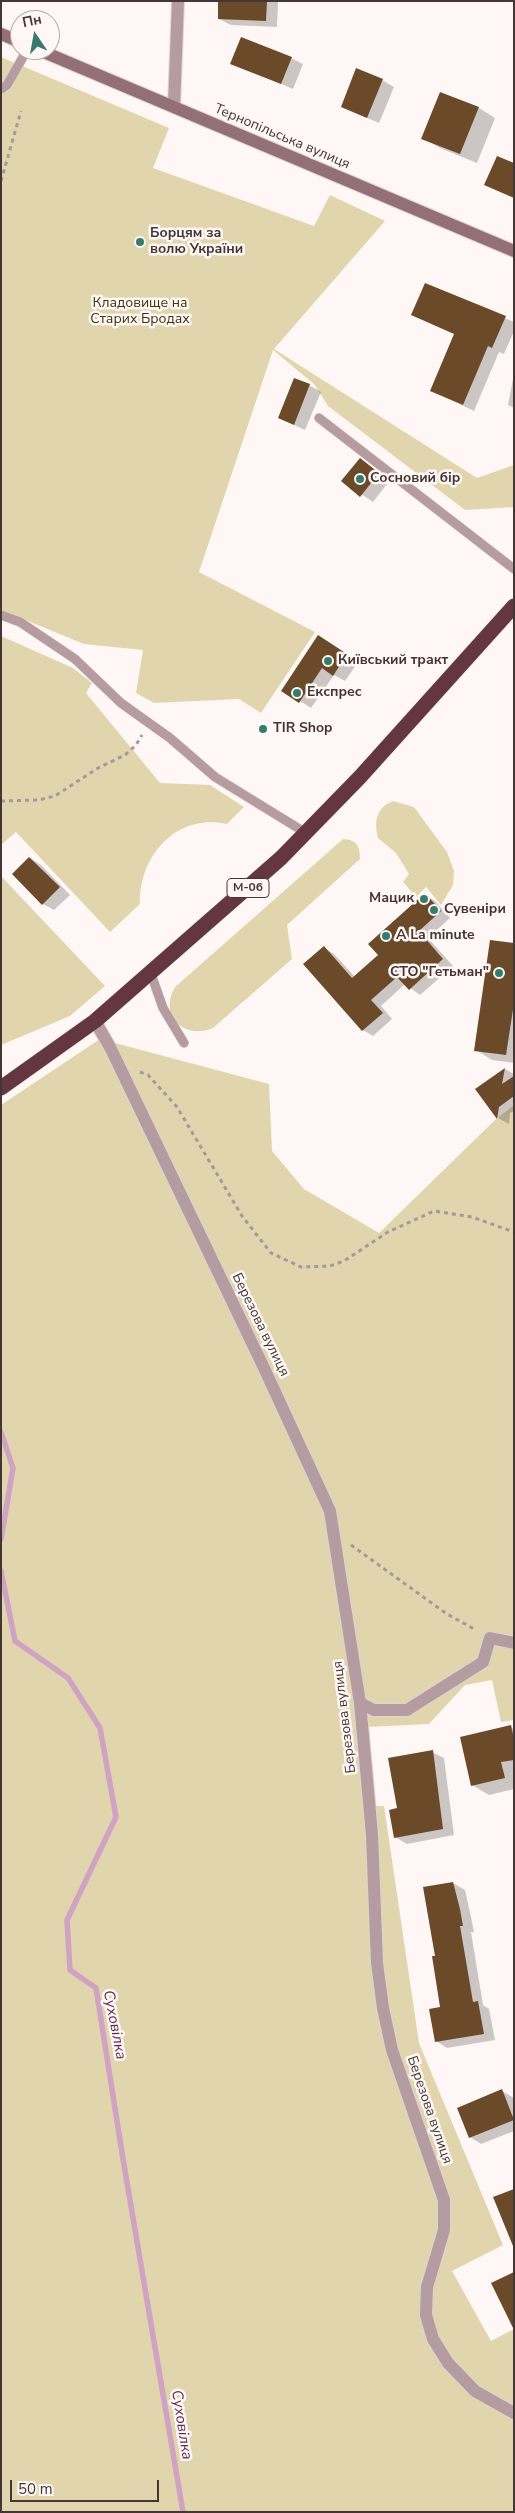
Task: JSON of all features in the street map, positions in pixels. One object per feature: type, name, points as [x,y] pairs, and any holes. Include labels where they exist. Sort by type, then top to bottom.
[{"type":"highway","name":"М-06","points":[[1,1088],[96,1021],[151,974],[306,833],[360,777],[514,606]]},
{"type":"main road","name":"Тернопільська вулиця","points":[[60,59],[514,251]]},
{"type":"street","points":[[174,107],[178,1]]},
{"type":"street","name":"Березова вулиця","points":[[96,1021],[277,1395],[330,1511],[360,1703],[372,1836],[377,1963],[383,2008],[392,2050],[444,2200],[444,2230],[427,2287],[426,2315],[433,2339],[448,2363],[476,2391],[514,2413]]},
{"type":"street","points":[[360,1703],[374,1710],[407,1710],[483,1662],[490,1638],[514,1644]]},
{"type":"lane","points":[[1,88],[8,85],[22,60]]},
{"type":"lane","points":[[319,418],[514,569]]},
{"type":"lane","points":[[1,615],[20,622],[75,659],[121,703],[170,738],[215,777],[306,833]]},
{"type":"lane","points":[[151,974],[163,1008],[184,1043]]},
{"type":"path","points":[[1,181],[22,111]]},
{"type":"path","points":[[1,801],[39,800],[55,796],[98,768],[125,754],[136,745],[142,736],[144,718]]},
{"type":"path","points":[[117,1062],[148,1075],[176,1107],[242,1216],[271,1253],[301,1267],[330,1266],[344,1261],[388,1232],[414,1218],[434,1211],[472,1216],[514,1232]]},
{"type":"path","points":[[334,1532],[447,1614],[490,1638]]},
{"type":"green space","name":"Кладовище на Старих Бродах","points":[[1,57],[169,128],[153,168],[314,226],[330,195],[385,221],[274,349],[477,478],[514,465],[514,507],[465,510],[328,406],[314,384],[273,350],[199,572],[315,632],[261,713],[239,699],[154,703],[136,693],[143,650],[84,644],[1,610]]},
{"type":"green space","points":[[1,636],[73,668],[92,683],[86,693],[160,783],[210,785],[244,807],[227,824],[209,822],[192,825],[177,832],[164,842],[146,870],[141,886],[140,904],[110,932],[16,832],[1,845]]},
{"type":"green space","points":[[393,801],[414,807],[447,852],[454,871],[453,885],[441,905],[426,887],[416,897],[403,882],[409,874],[396,853],[378,838],[376,826],[380,811]]},
{"type":"green space","points":[[343,839],[357,844],[360,859],[287,925],[292,959],[213,1028],[192,1031],[177,1023],[172,1016],[170,1007],[175,987]]},
{"type":"green space","points":[[1,876],[105,986],[70,1016],[1,1045]]},
{"type":"green space","points":[[100,1039],[269,1084],[272,1151],[304,1189],[379,1233],[495,1120],[514,1105],[514,1720],[501,1722],[492,1680],[465,1685],[429,1724],[367,1727],[375,1806],[384,1806],[419,2043],[503,2245],[452,2271],[491,2341],[514,2329],[514,2512],[1,2512],[1,1105]]},
{"type":"building","points":[[218,1],[267,1],[266,21],[218,19]]},
{"type":"building","points":[[241,37],[292,57],[281,84],[230,64]]},
{"type":"building","points":[[356,68],[383,79],[367,118],[341,107]]},
{"type":"building","points":[[440,92],[479,107],[460,154],[421,139]]},
{"type":"building","points":[[497,156],[514,163],[514,198],[484,185]]},
{"type":"building","points":[[425,283],[506,316],[492,348],[488,346],[463,405],[430,391],[454,334],[411,315]]},
{"type":"building","points":[[294,378],[310,384],[294,425],[278,418]]},
{"type":"building","points":[[360,458],[379,473],[360,497],[341,481]]},
{"type":"building","points":[[318,635],[347,654],[333,676],[322,668],[299,703],[281,691]]},
{"type":"building","points":[[29,857],[60,887],[42,905],[12,874]]},
{"type":"building","points":[[425,893],[441,911],[419,931],[443,959],[409,990],[397,977],[371,1000],[383,1013],[362,1031],[303,964],[324,946],[352,978],[378,955],[368,944]]},
{"type":"building","name":"СТО \"Гетьман\"","points":[[490,940],[514,943],[514,1003],[506,1055],[474,1051]]},
{"type":"building","points":[[505,1068],[502,1084],[514,1076],[514,1096],[499,1107],[497,1119],[475,1089]]},
{"type":"building","points":[[511,1725],[514,1739],[514,1760],[501,1762],[505,1778],[471,1786],[460,1737]]},
{"type":"building","points":[[433,1750],[443,1829],[394,1838],[389,1810],[397,1808],[388,1758]]},
{"type":"building","points":[[453,1882],[463,1926],[460,1926],[473,2002],[478,2001],[484,2034],[435,2042],[429,2009],[440,2007],[432,1956],[435,1956],[423,1887]]},
{"type":"building","points":[[502,2089],[514,2120],[469,2138],[457,2108]]},
{"type":"building","points":[[514,2189],[514,2246],[513,2246],[493,2197]]},
{"type":"building","points":[[514,2272],[514,2330],[491,2283]]},
{"type":"waterway","name":"Суховілка","points":[[1,1432],[13,1468],[1,1539]]},
{"type":"waterway","name":"Суховілка","points":[[1,1571],[15,1641],[68,1678],[100,1728],[116,1817],[67,1920],[70,1970],[96,1988],[183,2512]]},
{"type":"place","name":"Борцям за волю України","points":[[140,242]]},
{"type":"place","name":"Сосновий бір","points":[[360,479]]},
{"type":"place","name":"Київський тракт","points":[[328,661]]},
{"type":"place","name":"Експрес","points":[[297,693]]},
{"type":"place","name":"TIR Shop","points":[[263,729]]},
{"type":"place","name":"Мацик","points":[[424,899]]},
{"type":"place","name":"Сувеніри","points":[[434,910]]},
{"type":"place","name":"A La minute","points":[[386,936]]},
{"type":"place","name":"СТО \"Гетьман\"","points":[[499,973]]}]
